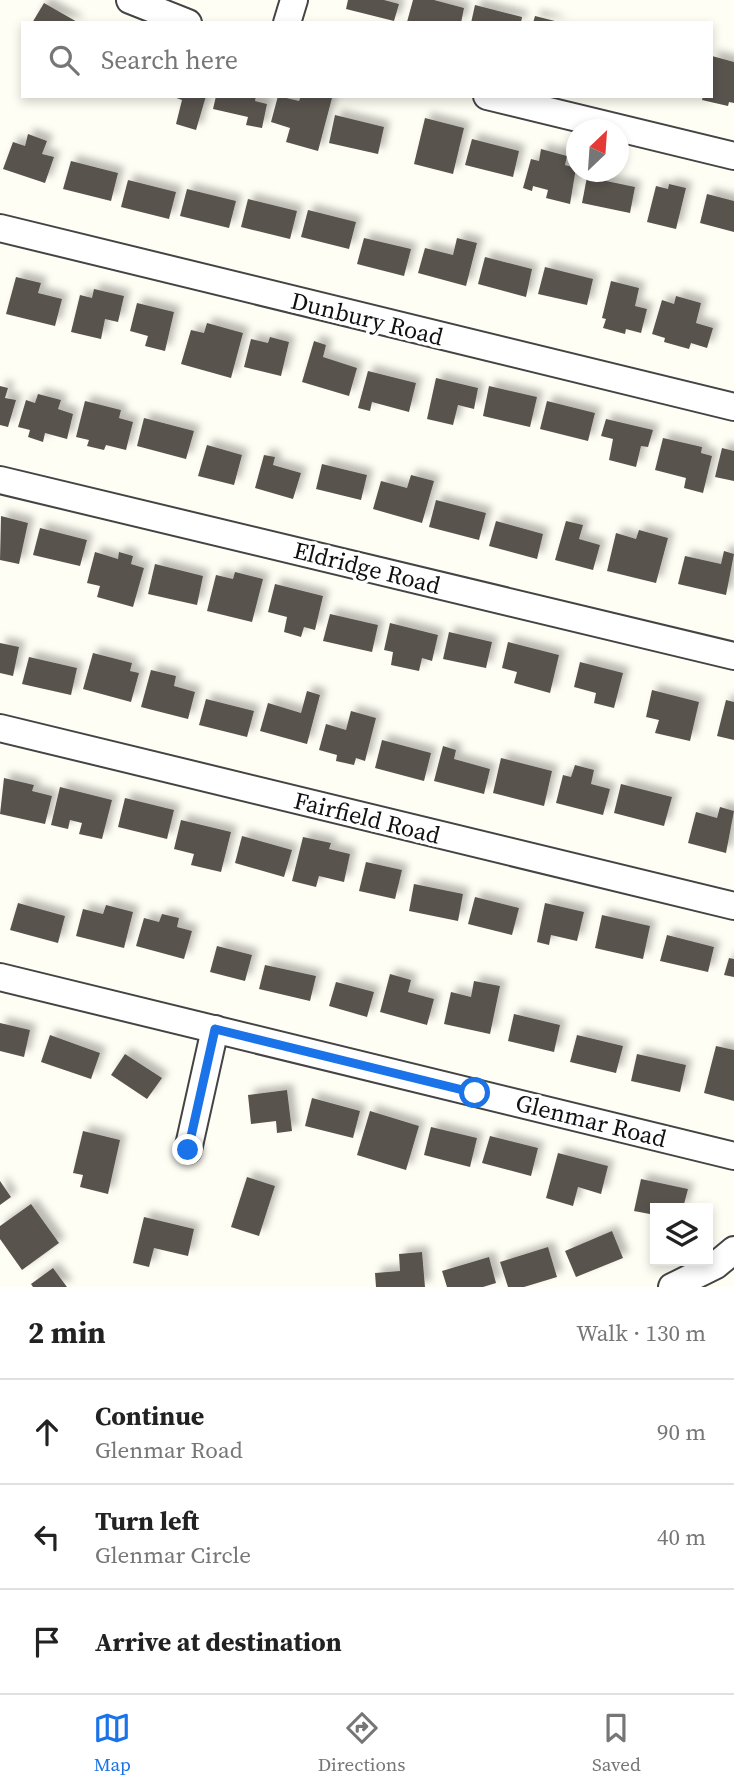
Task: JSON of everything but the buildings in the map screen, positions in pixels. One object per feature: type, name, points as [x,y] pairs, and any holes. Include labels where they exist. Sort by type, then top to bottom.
[{"type":"street","points":[[130,0],[183,21]]},
{"type":"street","points":[[289,21],[294,0]]},
{"type":"street","points":[[495,98],[734,156]]},
{"type":"street","name":"Dunbury Road","points":[[0,228],[47,242],[734,407]]},
{"type":"street","name":"Eldridge Road","points":[[0,480],[734,656]]},
{"type":"street","name":"Fairfield Road","points":[[0,728],[734,906]]},
{"type":"street","name":"Glenmar Road","points":[[0,977],[734,1156]]},
{"type":"street","points":[[188,1150],[215,1029]]},
{"type":"street","points":[[672,1287],[716,1265],[734,1250]]},
{"type":"route","points":[[188,1150],[215,1029],[475,1093]]}]
